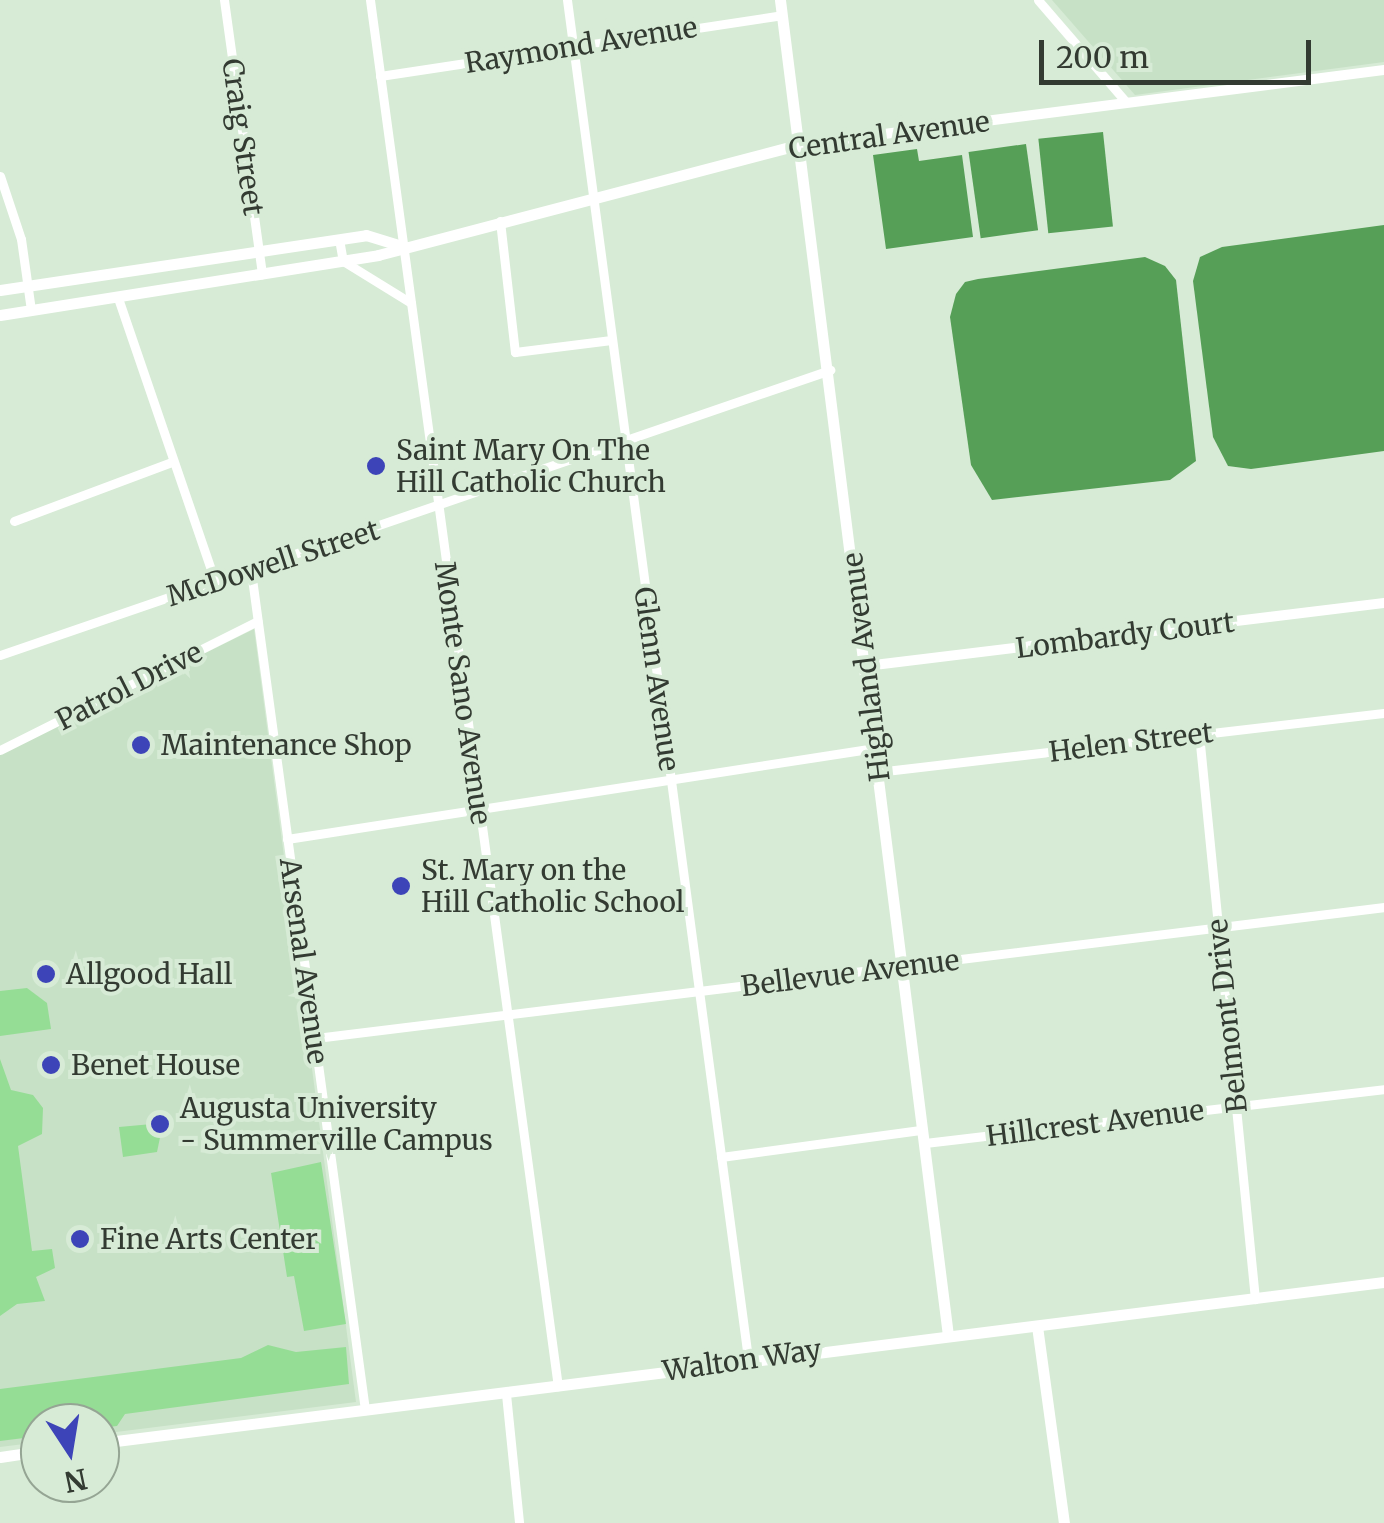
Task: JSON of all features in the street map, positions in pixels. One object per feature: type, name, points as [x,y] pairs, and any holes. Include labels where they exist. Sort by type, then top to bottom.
[{"type":"main road","name":"Highland Avenue","points":[[780,0],[830,370],[877,772],[906,966],[948,1335]]},
{"type":"main road","name":"Central Avenue","points":[[0,315],[343,261],[798,145]]},
{"type":"main road","name":"Central Avenue","points":[[0,290],[371,235],[403,246]]},
{"type":"main road","name":"Walton Way","points":[[120,1441],[506,1394],[748,1358],[1384,1282]]},
{"type":"main road","points":[[1037,1326],[1064,1523]]},
{"type":"street","name":"Craig Street","points":[[224,0],[262,274]]},
{"type":"street","name":"Monte Sano Avenue","points":[[370,0],[558,1386]]},
{"type":"street","name":"Glenn Avenue","points":[[567,0],[748,1358]]},
{"type":"street","points":[[1038,0],[1126,102]]},
{"type":"street","name":"Raymond Avenue","points":[[380,76],[781,15]]},
{"type":"street","name":"Central Avenue","points":[[798,145],[1384,70]]},
{"type":"street","points":[[0,176],[22,240],[31,310]]},
{"type":"street","points":[[500,221],[515,352],[611,340]]},
{"type":"street","points":[[339,239],[343,261],[411,303]]},
{"type":"street","points":[[118,298],[214,582]]},
{"type":"street","name":"McDowell Street","points":[[0,655],[438,508],[830,370]]},
{"type":"street","points":[[14,521],[172,462]]},
{"type":"street","name":"Arsenal Avenue","points":[[252,571],[365,1410]]},
{"type":"street","name":"Lombardy Court","points":[[866,666],[1384,603]]},
{"type":"street","name":"Patrol Drive","points":[[0,750],[258,620]]},
{"type":"street","name":"Helen Street","points":[[877,772],[1384,714]]},
{"type":"street","name":"Belmont Drive","points":[[1199,734],[1255,1299]]},
{"type":"street","points":[[287,838],[874,748]]},
{"type":"street","name":"Bellevue Avenue","points":[[316,1038],[1384,907]]},
{"type":"street","name":"Hillcrest Avenue","points":[[721,1157],[1384,1089]]},
{"type":"street","points":[[506,1394],[519,1523]]},
{"type":"shaded area","points":[[1052,0],[1384,0],[1384,62],[1135,95]]},
{"type":"shaded area","points":[[1103,132],[1113,226],[1048,233],[1038,139]]},
{"type":"shaded area","points":[[1026,144],[1038,230],[981,238],[969,152]]},
{"type":"shaded area","points":[[917,149],[919,161],[962,155],[973,237],[886,249],[873,155]]},
{"type":"shaded area","points":[[1384,225],[1384,451],[1251,469],[1228,466],[1213,437],[1193,281],[1200,257],[1222,247]]},
{"type":"shaded area","points":[[1145,257],[1165,266],[1176,280],[1196,461],[1170,480],[992,500],[971,465],[950,317],[956,294],[965,282],[978,279]]},
{"type":"shaded area","name":"Augusta University - Summerville Campus","points":[[254,629],[356,1402],[120,1432],[120,1403],[20,1403],[20,1444],[0,1447],[0,754]]},
{"type":"shaded area","points":[[27,988],[47,1003],[51,1029],[0,1036],[0,991]]},
{"type":"shaded area","points":[[0,1059],[11,1090],[33,1095],[43,1108],[42,1134],[18,1146],[32,1251],[52,1249],[55,1268],[36,1277],[45,1301],[17,1304],[0,1316]]},
{"type":"shaded area","points":[[163,1123],[157,1152],[123,1157],[119,1127]]},
{"type":"shaded area","points":[[321,1162],[346,1324],[304,1331],[294,1276],[287,1277],[271,1173]]},
{"type":"shaded area","points":[[268,1345],[296,1352],[346,1347],[349,1384],[125,1414],[120,1422],[120,1403],[20,1403],[20,1438],[0,1441],[0,1389],[241,1358]]},
{"type":"place","name":"Saint Mary On The Hill Catholic Church","points":[[376,466]]},
{"type":"place","name":"Maintenance Shop","points":[[141,745]]},
{"type":"place","name":"St. Mary on the Hill Catholic School","points":[[401,886]]},
{"type":"place","name":"Allgood Hall","points":[[46,974]]},
{"type":"place","name":"Benet House","points":[[51,1065]]},
{"type":"place","name":"Augusta University - Summerville Campus","points":[[160,1124]]},
{"type":"place","name":"Fine Arts Center","points":[[80,1239]]}]
